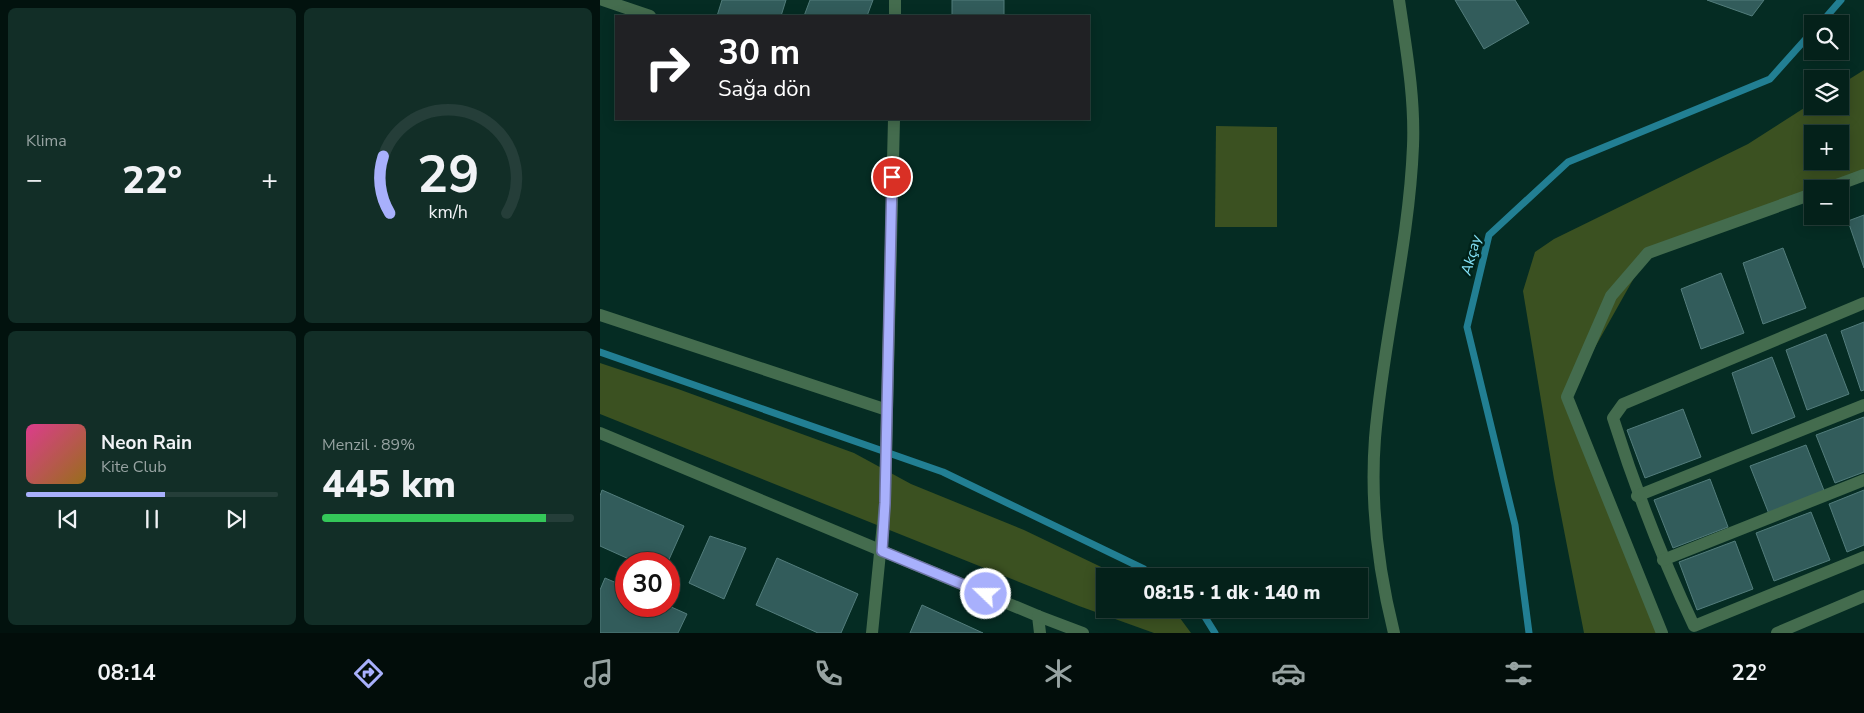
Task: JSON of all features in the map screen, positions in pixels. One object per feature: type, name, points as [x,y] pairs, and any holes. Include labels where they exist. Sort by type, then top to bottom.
[{"type":"street","points":[[603,0],[647,15]]},
{"type":"street","points":[[894,15],[895,0]]},
{"type":"street","points":[[1394,633],[1380,567],[1374,483],[1379,405],[1407,212],[1413,145],[1409,69],[1399,0]]},
{"type":"street","points":[[872,633],[882,551],[894,120]]},
{"type":"street","points":[[1849,180],[1864,174]]},
{"type":"street","points":[[1662,633],[1567,397],[1610,296],[1648,253],[1804,197]]},
{"type":"street","points":[[1864,303],[1623,404],[1613,418],[1637,496],[1663,560],[1694,626],[1864,557]]},
{"type":"street","points":[[600,315],[887,410]]},
{"type":"street","points":[[1637,496],[1864,405]]},
{"type":"street","points":[[600,433],[1038,616],[1084,633]]},
{"type":"street","points":[[1663,560],[1864,480]]},
{"type":"street","points":[[1777,633],[1864,596]]},
{"type":"street","points":[[1038,616],[1040,633]]},
{"type":"street","points":[[1038,616],[1070,633]]},
{"type":"green space","points":[[1864,70],[1864,173],[1845,180],[1804,180],[1804,192],[1648,253],[1567,397],[1662,633],[1584,633],[1554,479],[1523,291],[1535,252],[1554,239],[1748,144],[1804,108],[1804,115],[1849,115],[1849,79]]},
{"type":"green space","points":[[1216,126],[1277,127],[1277,227],[1215,227]]},
{"type":"green space","points":[[600,363],[678,389],[854,453],[911,484],[1024,530],[1103,568],[1096,568],[1096,612],[1079,606],[600,414]]},
{"type":"green space","points":[[1112,618],[1180,618],[1191,633],[1154,633]]},
{"type":"building","points":[[722,0],[786,0],[781,15],[717,15]]},
{"type":"building","points":[[810,0],[873,0],[867,15],[804,15]]},
{"type":"building","points":[[952,0],[1004,0],[1004,15],[952,15]]},
{"type":"building","points":[[1455,0],[1515,0],[1529,23],[1484,49]]},
{"type":"building","points":[[1707,0],[1764,0],[1752,16]]},
{"type":"building","points":[[1864,215],[1864,268],[1849,224],[1849,221]]},
{"type":"building","points":[[1783,248],[1806,308],[1763,324],[1743,263]]},
{"type":"building","points":[[1721,273],[1744,333],[1701,349],[1681,289]]},
{"type":"building","points":[[1864,322],[1864,390],[1861,391],[1841,331]]},
{"type":"building","points":[[1826,334],[1849,394],[1807,410],[1786,350]]},
{"type":"building","points":[[1772,357],[1795,417],[1752,434],[1732,373]]},
{"type":"building","points":[[1683,409],[1701,457],[1645,478],[1627,430]]},
{"type":"building","points":[[1864,417],[1864,472],[1835,483],[1816,435]]},
{"type":"building","points":[[1806,445],[1825,493],[1769,514],[1750,466]]},
{"type":"building","points":[[1710,479],[1728,527],[1673,548],[1654,500]]},
{"type":"building","points":[[602,490],[684,526],[672,552],[615,553],[600,546],[600,496]]},
{"type":"building","points":[[1864,490],[1864,545],[1847,552],[1829,504]]},
{"type":"building","points":[[1811,512],[1830,560],[1774,581],[1756,533]]},
{"type":"building","points":[[710,536],[746,548],[724,599],[689,583]]},
{"type":"building","points":[[1735,541],[1753,589],[1697,610],[1679,562]]},
{"type":"building","points":[[777,558],[858,594],[841,633],[818,633],[756,605]]},
{"type":"building","points":[[605,578],[615,582],[615,617],[680,617],[680,611],[687,614],[678,633],[600,633],[600,590]]},
{"type":"building","points":[[922,605],[983,633],[910,633]]},
{"type":"waterway","name":"Akçay","points":[[1828,15],[1841,0]]},
{"type":"waterway","name":"Akçay","points":[[1529,633],[1515,525],[1467,327],[1489,235],[1568,162],[1770,79],[1804,41]]},
{"type":"waterway","points":[[600,352],[943,472],[1142,568]]},
{"type":"waterway","points":[[1206,618],[1215,633]]},
{"type":"route","points":[[892,177],[885,503],[882,551],[986,594]]}]
